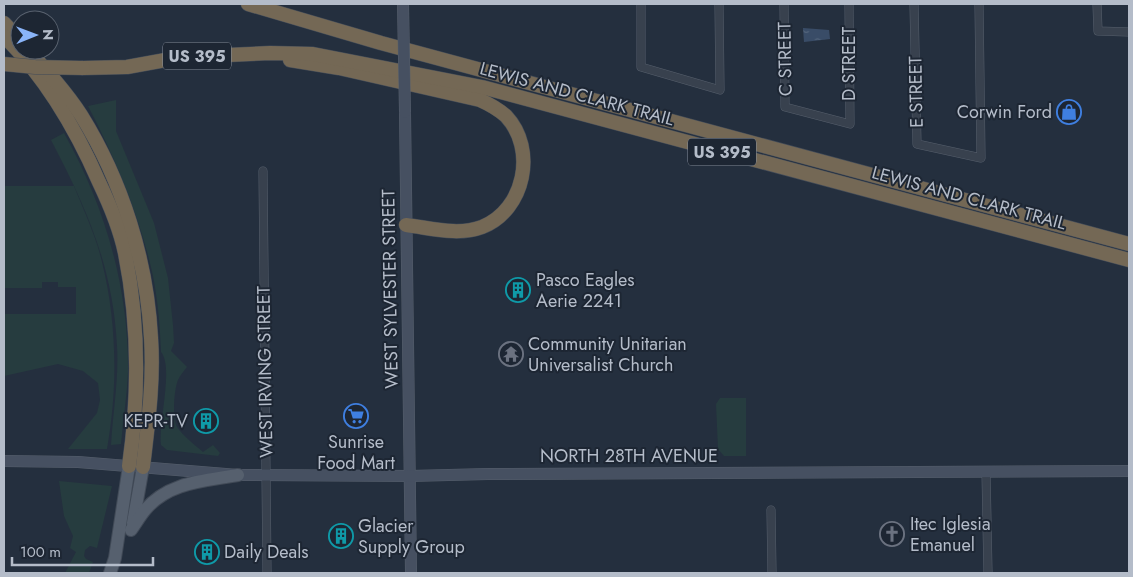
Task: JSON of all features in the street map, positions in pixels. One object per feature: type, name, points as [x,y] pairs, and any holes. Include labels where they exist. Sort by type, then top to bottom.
[{"type":"highway","name":"LEWIS AND CLARK TRAIL","points":[[248,4],[381,43],[1129,244]]},
{"type":"highway","points":[[4,36],[46,86],[69,120],[112,209],[125,253],[132,303],[136,358],[135,404],[129,466]]},
{"type":"highway","name":"LEWIS AND CLARK TRAIL","points":[[4,64],[49,68],[128,67],[182,57],[270,53],[313,54],[482,87],[1129,260]]},
{"type":"highway","points":[[270,53],[294,61],[339,68],[480,100],[493,106],[510,122],[519,138],[524,166],[519,189],[506,210],[483,227],[460,232],[406,225]]},
{"type":"highway","points":[[37,60],[57,82],[75,107],[103,155],[124,206],[138,250],[148,301],[151,338],[150,392],[143,467]]},
{"type":"main road","points":[[110,573],[115,558],[129,466]]},
{"type":"main road","points":[[131,530],[143,467]]},
{"type":"main road","points":[[115,558],[145,510],[167,491],[181,484],[238,475]]},
{"type":"street","name":"WEST SYLVESTER STREET","points":[[403,4],[411,573]]},
{"type":"street","points":[[640,4],[641,67],[720,90],[719,4]]},
{"type":"street","name":"C STREET","points":[[784,4],[786,107],[850,124]]},
{"type":"street","name":"D STREET","points":[[849,4],[850,124]]},
{"type":"street","name":"E STREET","points":[[914,4],[917,144],[981,158],[980,4]]},
{"type":"street","points":[[1097,4],[1098,31],[1129,32]]},
{"type":"street","name":"WEST IRVING STREET","points":[[263,172],[268,573]]},
{"type":"street","name":"NORTH 28TH AVENUE","points":[[4,461],[50,461],[238,475],[410,476],[474,474],[1129,472]]},
{"type":"street","points":[[986,472],[988,573]]},
{"type":"street","points":[[771,510],[772,573]]},
{"type":"green space","points":[[116,100],[116,131],[154,223],[168,278],[174,343],[171,351],[187,367],[180,376],[175,390],[175,423],[182,434],[203,452],[213,445],[220,453],[218,456],[167,450],[161,445],[166,370],[165,359],[161,352],[153,276],[148,254],[126,189],[88,106]]},
{"type":"green space","points":[[64,133],[79,161],[103,219],[119,279],[124,309],[128,372],[121,444],[111,445],[117,383],[117,346],[110,290],[104,264],[87,215],[51,140]]},
{"type":"green space","points":[[4,186],[74,186],[90,224],[107,285],[113,331],[113,402],[107,449],[68,449],[97,413],[100,400],[98,383],[83,371],[58,364],[4,376],[4,314],[76,314],[76,287],[58,287],[58,282],[42,282],[42,288],[4,288]]},
{"type":"green space","points":[[720,398],[746,398],[746,456],[724,456],[718,449],[716,404]]},
{"type":"green space","points":[[59,481],[112,486],[97,548],[90,546],[85,550],[84,556],[86,559],[93,562],[89,573],[65,573],[76,552],[70,548],[73,536],[64,516]]},
{"type":"water","points":[[803,28],[829,30],[830,39],[804,42]]},
{"type":"place","name":"Corwin Ford","points":[[1069,112]]},
{"type":"place","name":"Pasco Eagles Aerie 2241","points":[[518,290]]},
{"type":"place","name":"Community Unitarian Universalist Church","points":[[511,354]]},
{"type":"place","name":"Sunrise Food Mart","points":[[356,416]]},
{"type":"place","name":"KEPR-TV","points":[[206,421]]},
{"type":"place","name":"Itec Iglesia Emanuel","points":[[892,534]]},
{"type":"place","name":"Glacier Supply Group","points":[[341,536]]},
{"type":"place","name":"Daily Deals","points":[[207,552]]}]
